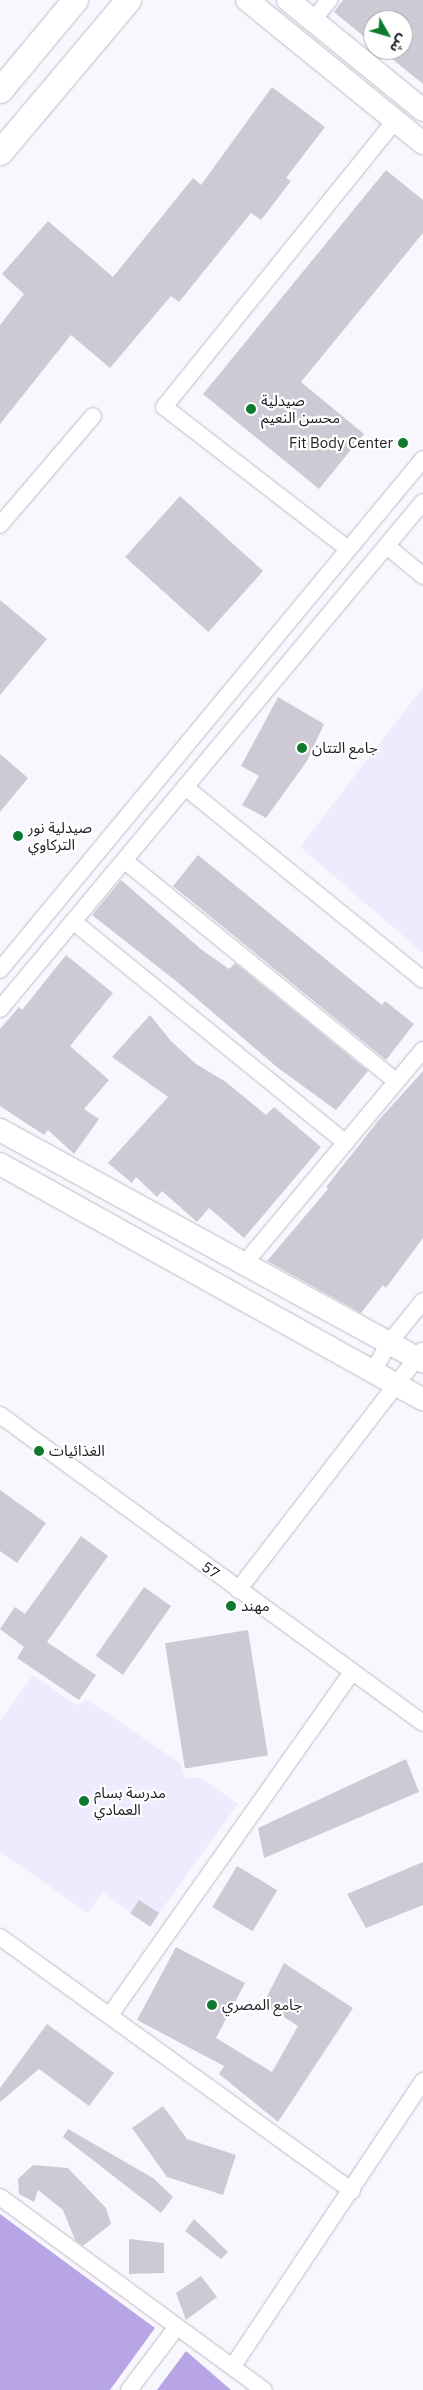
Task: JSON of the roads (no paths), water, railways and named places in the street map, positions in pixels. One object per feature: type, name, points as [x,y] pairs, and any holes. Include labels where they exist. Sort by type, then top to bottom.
[{"type":"main road","points":[[0,90],[75,0]]},
{"type":"main road","points":[[0,152],[128,0]]},
{"type":"main road","points":[[247,0],[423,143]]},
{"type":"main road","points":[[288,0],[423,110]]},
{"type":"main road","points":[[0,1130],[389,1343],[421,1356]]},
{"type":"main road","points":[[0,1164],[423,1399]]},
{"type":"street","points":[[313,20],[329,0]]},
{"type":"street","points":[[348,549],[164,407],[395,120]]},
{"type":"street","points":[[0,525],[93,416]]},
{"type":"street","points":[[0,970],[423,459]]},
{"type":"street","points":[[0,1009],[423,502]]},
{"type":"street","points":[[387,546],[423,576]]},
{"type":"street","points":[[185,787],[423,980]]},
{"type":"street","points":[[125,861],[396,1081]]},
{"type":"street","points":[[74,922],[346,1143]]},
{"type":"street","points":[[244,1264],[423,1050]]},
{"type":"street","points":[[373,1371],[389,1343],[423,1301]]},
{"type":"street","points":[[238,1590],[395,1382],[421,1356]]},
{"type":"street","name":"57","points":[[0,1415],[423,1724]]},
{"type":"street","points":[[110,2015],[352,1672]]},
{"type":"street","points":[[0,1937],[352,2191]]},
{"type":"street","points":[[234,2366],[352,2191],[423,2081]]},
{"type":"street","points":[[0,2196],[176,2328],[234,2366],[264,2390]]},
{"type":"street","points":[[129,2390],[176,2328]]},
{"type":"place","name":"صيدلية محسن النعيم","points":[[251,409]]},
{"type":"place","name":"Fit Body Center","points":[[403,443]]},
{"type":"place","name":"جامع التتان","points":[[302,748]]},
{"type":"place","name":"صيدلية نور التركاوي","points":[[18,836]]},
{"type":"place","name":"الغذائيات","points":[[39,1451]]},
{"type":"place","name":"مهند","points":[[231,1606]]},
{"type":"place","name":"مدرسة بسام العمادي","points":[[84,1801]]},
{"type":"place","name":"جامع المصري","points":[[212,2005]]}]
